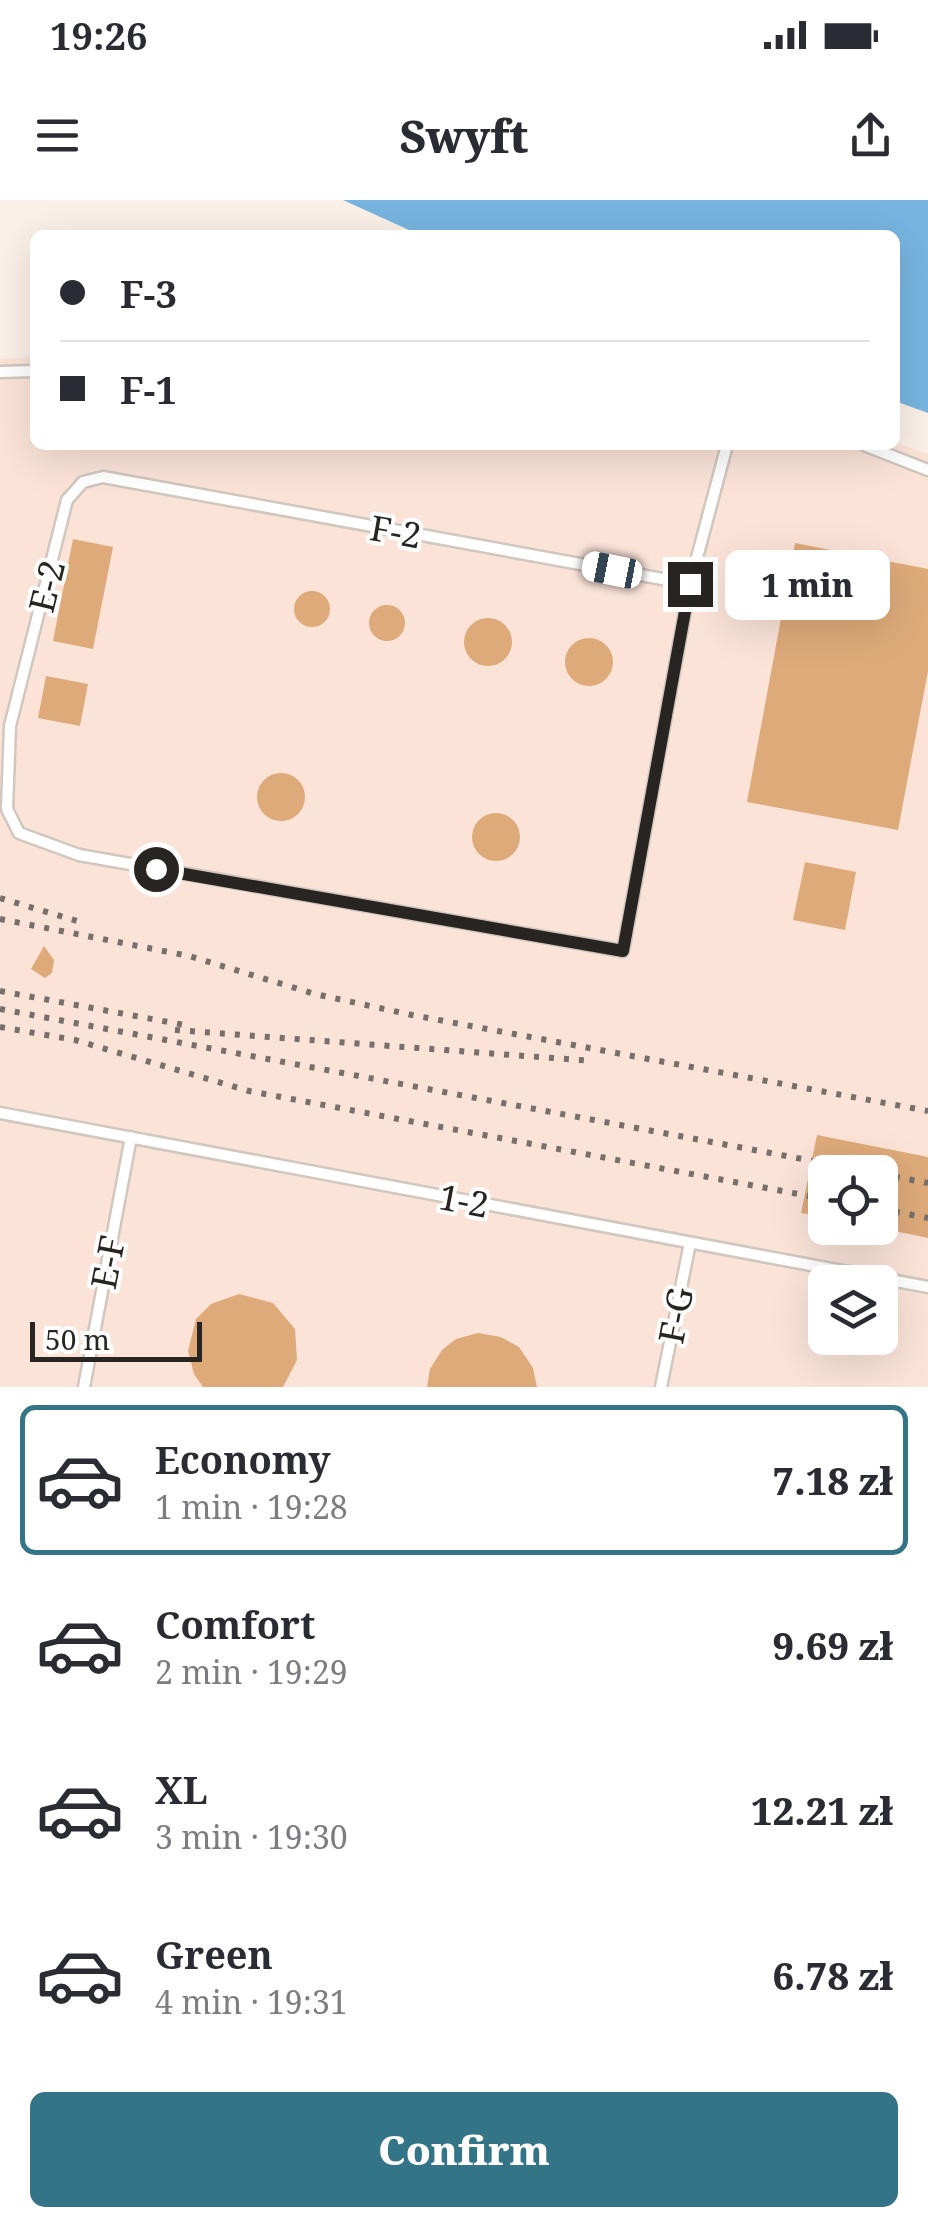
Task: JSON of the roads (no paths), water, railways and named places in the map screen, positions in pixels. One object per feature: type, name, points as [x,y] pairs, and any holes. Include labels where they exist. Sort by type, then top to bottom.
[{"type":"lane","points":[[0,372],[30,370]]},
{"type":"lane","points":[[690,584],[726,450]]},
{"type":"lane","points":[[877,450],[928,470]]},
{"type":"lane","name":"F-2","points":[[103,477],[690,584]]},
{"type":"lane","name":"E-2","points":[[103,477],[83,482],[66,500],[5,726],[7,809],[19,833],[78,855],[623,951],[690,584]]},
{"type":"lane","name":"1-2","points":[[0,1113],[928,1288]]},
{"type":"lane","name":"E-F","points":[[84,1387],[131,1138]]},
{"type":"lane","name":"F-G","points":[[661,1387],[690,1242]]},
{"type":"water","points":[[343,200],[928,200],[928,413],[900,403],[900,230],[409,230]]},
{"type":"railway","points":[[0,898],[77,921]]},
{"type":"railway","points":[[0,919],[189,956],[315,994],[412,1015],[928,1111]]},
{"type":"railway","points":[[0,991],[190,1026]]},
{"type":"railway","points":[[0,1009],[808,1160]]},
{"type":"railway","points":[[0,1027],[75,1040],[249,1091],[808,1196]]},
{"type":"railway","points":[[175,1030],[593,1061]]},
{"type":"railway","points":[[898,1177],[928,1183]]},
{"type":"railway","points":[[898,1212],[928,1218]]}]
